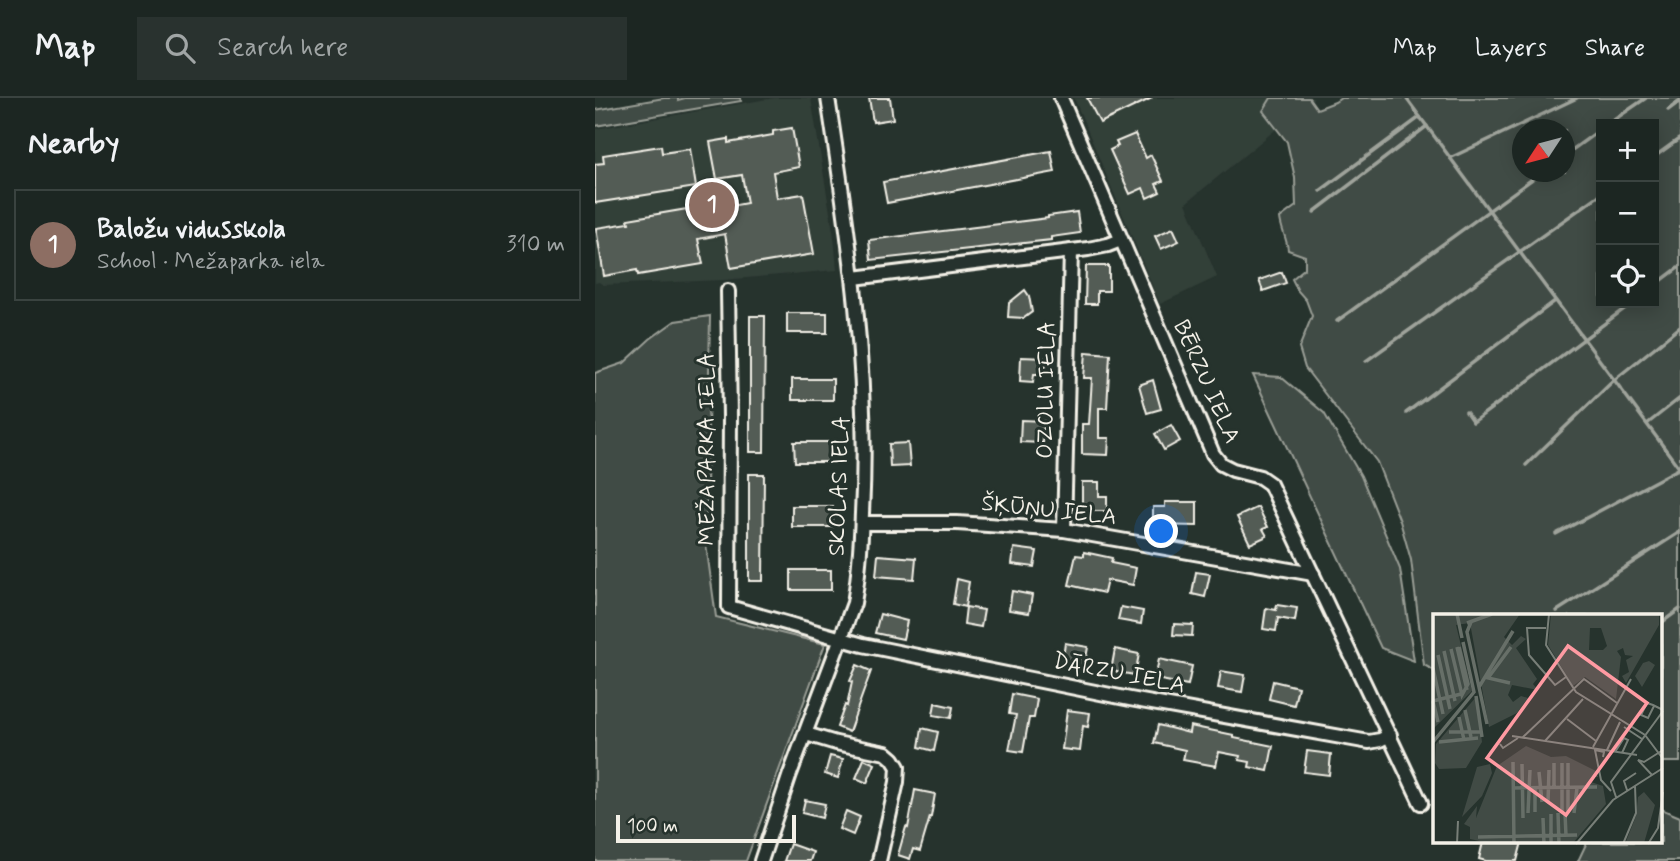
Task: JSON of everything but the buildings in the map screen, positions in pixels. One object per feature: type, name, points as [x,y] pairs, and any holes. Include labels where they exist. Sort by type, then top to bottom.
[{"type":"street","name":"SKOLAS IELA","points":[[761,861],[790,774],[854,603],[859,575],[865,475],[864,412],[854,278],[828,98]]},
{"type":"street","name":"BĒRZU IELA","points":[[1061,98],[1213,454],[1221,464],[1260,477],[1270,484],[1421,803]]},
{"type":"street","points":[[854,278],[1071,251],[1121,240]]},
{"type":"street","name":"OZOLU IELA","points":[[1064,530],[1071,251]]},
{"type":"street","name":"MEŽAPARKA IELA","points":[[728,291],[729,607]]},
{"type":"street","name":"ŠĶŪŅU IELA","points":[[862,523],[957,523],[1064,530],[1313,574]]},
{"type":"street","name":"DĀRZU IELA","points":[[729,607],[841,640],[1131,699],[1369,742],[1390,736]]},
{"type":"street","points":[[806,734],[886,753],[898,767],[879,861]]},
{"type":"shaded area","points":[[664,98],[740,98],[741,101],[595,126],[595,110]]},
{"type":"shaded area","points":[[774,98],[811,98],[837,270],[723,280],[603,285],[595,283],[595,129]]},
{"type":"shaded area","points":[[1074,98],[1314,98],[1186,203],[1217,277],[1160,304]]},
{"type":"shaded area","points":[[1271,98],[1309,98],[1317,109],[1341,98],[1680,98],[1680,762],[1663,762],[1663,614],[1433,614],[1433,670],[1424,665],[1411,560],[1400,521],[1377,462],[1305,368],[1299,348],[1312,316],[1306,300],[1292,279],[1305,268],[1305,256],[1288,250],[1280,218],[1296,206],[1295,178],[1287,142],[1263,111]]},
{"type":"shaded area","points":[[710,316],[706,544],[716,617],[825,644],[746,861],[595,861],[595,373],[624,363],[675,321]]},
{"type":"shaded area","points":[[1253,375],[1281,377],[1324,413],[1361,476],[1400,569],[1414,661],[1381,648]]},
{"type":"shaded area","points":[[1663,810],[1680,817],[1680,861],[1578,861],[1586,844],[1663,844]]},
{"type":"waterway","points":[[1406,98],[1680,469]]},
{"type":"waterway","points":[[1450,158],[1577,98]]},
{"type":"waterway","points":[[1615,119],[1646,98]]},
{"type":"waterway","points":[[1668,110],[1680,101]]},
{"type":"waterway","points":[[1320,191],[1420,117]]},
{"type":"waterway","points":[[1314,212],[1427,126]]},
{"type":"waterway","points":[[1575,148],[1596,133]]},
{"type":"waterway","points":[[1659,153],[1679,139]]},
{"type":"waterway","points":[[1337,321],[1528,182]]},
{"type":"waterway","points":[[1366,361],[1596,198]]},
{"type":"waterway","points":[[1659,282],[1678,268]]},
{"type":"waterway","points":[[1406,413],[1555,301]]},
{"type":"waterway","points":[[1466,412],[1473,422],[1625,308]]},
{"type":"waterway","points":[[1526,465],[1614,380],[1680,327]]},
{"type":"waterway","points":[[1647,424],[1680,398]]},
{"type":"waterway","points":[[1556,534],[1680,468]]},
{"type":"waterway","points":[[1557,611],[1680,532]]},
{"type":"waterway","points":[[1663,622],[1680,609]]},
{"type":"place","name":"Baložu vidusskola","points":[[712,205]]}]
